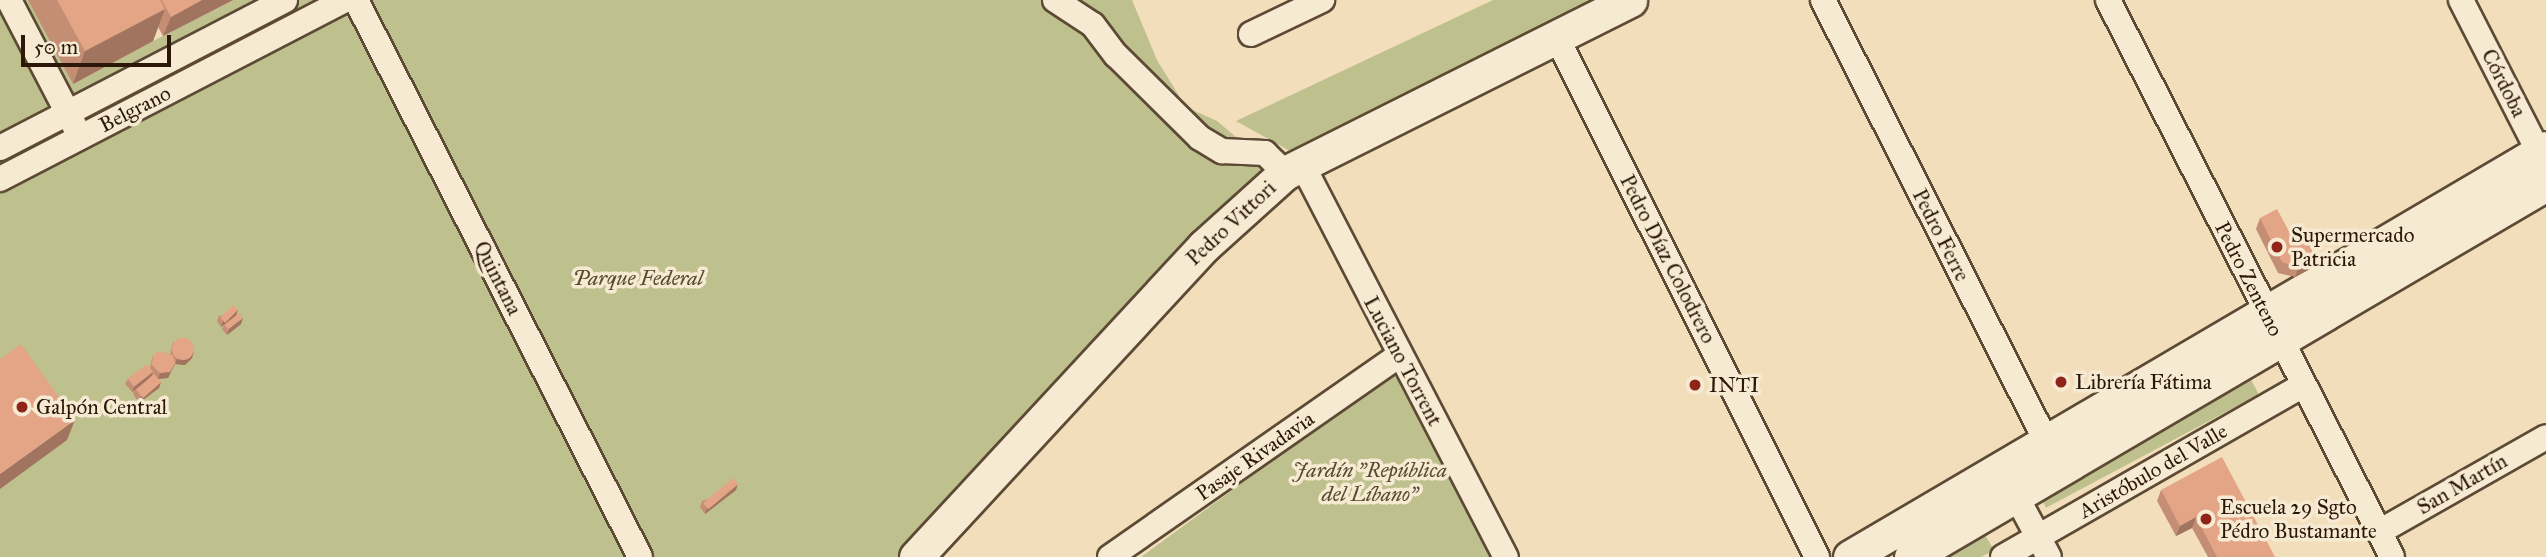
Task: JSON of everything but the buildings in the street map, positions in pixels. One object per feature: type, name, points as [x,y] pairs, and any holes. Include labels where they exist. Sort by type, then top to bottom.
[{"type":"main road","name":"Pedro Vittori","points":[[916,557],[1204,246],[1293,168],[1630,0]]},
{"type":"main road","points":[[1850,557],[2009,481],[2544,163]]},
{"type":"main road","points":[[1911,557],[2009,481]]},
{"type":"street","points":[[9,0],[80,137]]},
{"type":"street","name":"Belgrano","points":[[0,148],[285,0]]},
{"type":"street","name":"Belgrano","points":[[0,179],[345,0]]},
{"type":"street","name":"Quintana","points":[[356,0],[640,557]]},
{"type":"street","name":"Luciano Torrent","points":[[1055,0],[1093,25],[1116,55],[1200,138],[1222,150],[1265,153],[1293,168],[1400,355],[1506,557]]},
{"type":"street","points":[[1251,34],[1322,0]]},
{"type":"street","name":"Pedro Ferre","points":[[1823,0],[2053,455]]},
{"type":"street","name":"Pedro Zenteno","points":[[2108,0],[2272,327],[2392,557]]},
{"type":"street","name":"Córdoba","points":[[2461,0],[2544,163]]},
{"type":"street","name":"Pedro Díaz Colodrero","points":[[1556,36],[1817,557]]},
{"type":"street","name":"Pasaje Rivadavia","points":[[1110,557],[1400,355]]},
{"type":"street","name":"Aristóbulo del Valle","points":[[2003,557],[2043,547],[2303,385]]},
{"type":"street","name":"San Martín","points":[[2379,532],[2546,437]]},
{"type":"street","points":[[2009,481],[2043,547]]},
{"type":"green space","name":"Parque Federal","points":[[0,0],[28,0],[153,41],[233,0],[1132,0],[1157,60],[1186,107],[1217,121],[1276,171],[904,557],[0,557]]},
{"type":"green space","points":[[1493,0],[1618,0],[1299,156],[1236,121]]},
{"type":"green space","name":"Jardín \"República del Líbano\"","points":[[1396,370],[1495,557],[1141,557]]},
{"type":"green space","points":[[2249,376],[2259,395],[2046,508],[2036,489]]},
{"type":"green space","points":[[1982,530],[1994,550],[1981,557],[1934,557]]},
{"type":"place","name":"Supermercado Patricia","points":[[2277,247]]},
{"type":"place","name":"Librería Fátima","points":[[2061,382]]},
{"type":"place","name":"INTI","points":[[1695,385]]},
{"type":"place","name":"Galpón Central","points":[[22,407]]},
{"type":"place","name":"Escuela 29 Sgto Pédro Bustamante","points":[[2206,519]]}]
